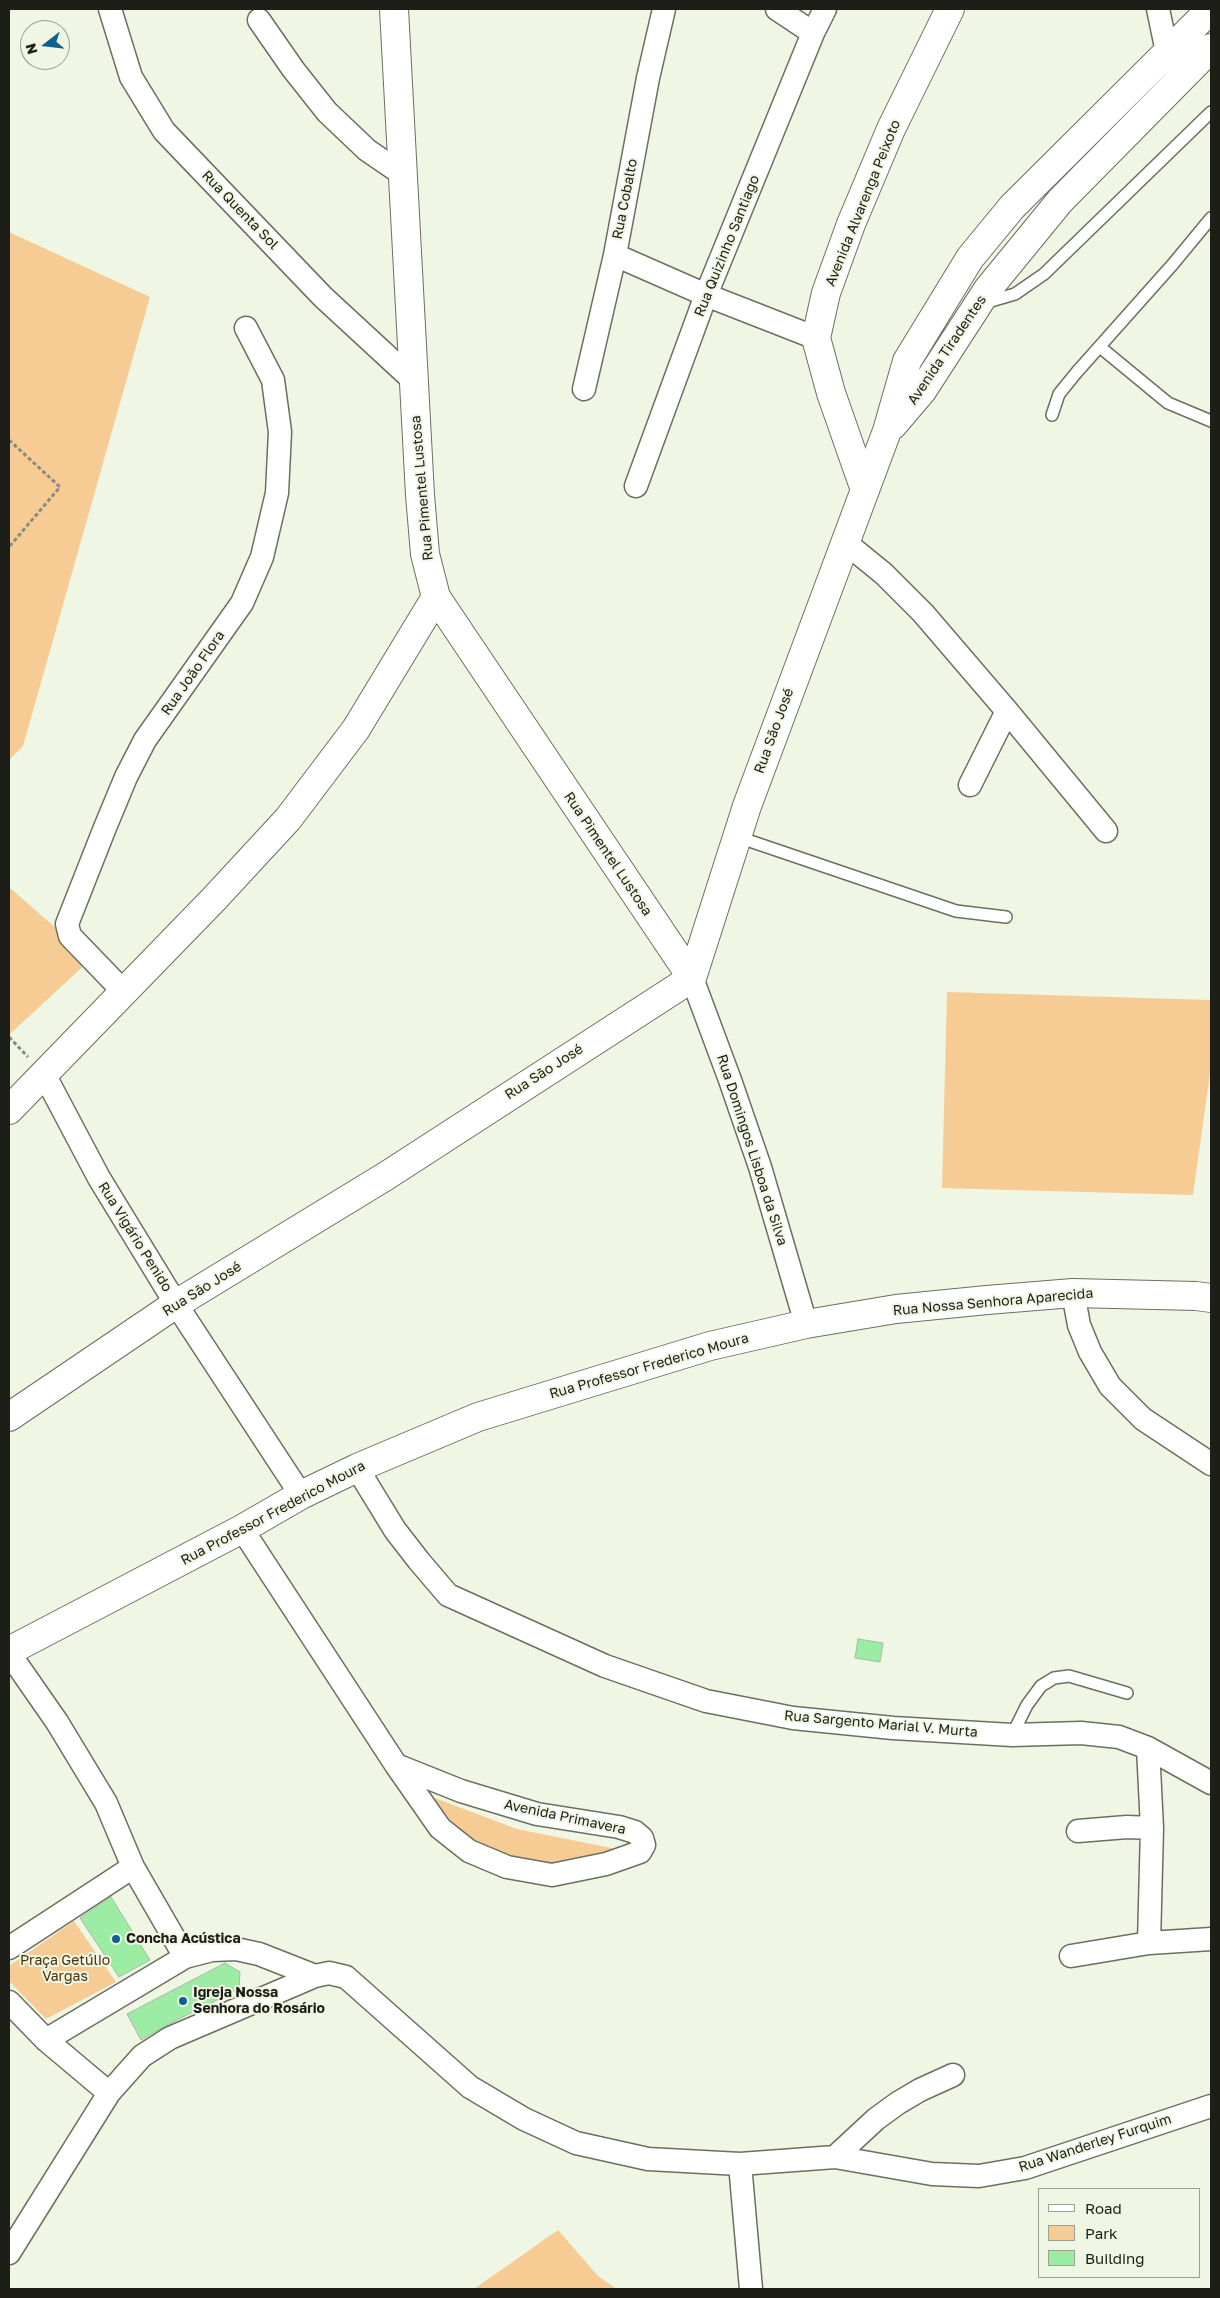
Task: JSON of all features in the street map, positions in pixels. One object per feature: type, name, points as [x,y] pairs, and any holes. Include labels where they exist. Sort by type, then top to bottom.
[{"type":"main road","name":"Rua Pimentel Lustosa","points":[[394,9],[420,495],[425,554],[436,597],[692,978]]},
{"type":"main road","name":"Avenida Alvarenga Peixoto","points":[[865,490],[831,393],[816,338],[826,293],[851,224],[891,129],[950,9]]},
{"type":"main road","name":"Avenida Tiradentes","points":[[887,432],[907,362],[970,258],[1012,207],[1211,9]]},
{"type":"main road","name":"Avenida Tiradentes","points":[[887,432],[922,391],[988,289],[1060,201],[1211,48]]},
{"type":"main road","name":"Rua São José","points":[[9,1417],[176,1304],[386,1176],[692,978],[737,836],[808,636],[846,543],[887,432]]},
{"type":"main road","points":[[9,1110],[288,820],[356,729],[436,597]]},
{"type":"main road","name":"Rua Nossa Senhora Aparecida","points":[[806,1324],[896,1309],[1074,1293],[1211,1298]]},
{"type":"main road","name":"Rua Professor Frederico Moura","points":[[9,1652],[242,1529],[301,1495],[357,1468],[478,1417],[710,1346],[806,1324]]},
{"type":"street","name":"Rua Quenta Sol","points":[[110,9],[131,77],[164,131],[323,297],[414,381]]},
{"type":"street","name":"Rua Cobalto","points":[[584,389],[614,255],[648,78],[664,9]]},
{"type":"street","points":[[777,9],[813,32]]},
{"type":"street","name":"Rua Quizinho Santiago","points":[[636,486],[706,295],[813,32],[825,9]]},
{"type":"street","points":[[1158,9],[1167,52],[1181,79]]},
{"type":"street","points":[[259,20],[293,69],[328,112],[367,150],[402,174]]},
{"type":"street","points":[[614,255],[706,295],[816,338]]},
{"type":"street","name":"Rua João Flora","points":[[124,992],[70,936],[67,924],[126,777],[145,740],[242,603],[262,557],[277,493],[280,432],[273,380],[246,328]]},
{"type":"street","points":[[846,543],[884,574],[923,613],[1106,831]]},
{"type":"street","points":[[970,785],[1007,711]]},
{"type":"street","name":"Rua Domingos Lisboa da Silva","points":[[692,978],[760,1167],[806,1324]]},
{"type":"street","name":"Rua Vigário Penido","points":[[44,1074],[99,1178],[176,1304],[301,1495]]},
{"type":"street","points":[[1074,1293],[1079,1325],[1090,1352],[1110,1386],[1143,1419],[1211,1464]]},
{"type":"street","name":"Rua Sargento Marial V. Murta","points":[[357,1468],[395,1530],[448,1594],[605,1666],[706,1701],[793,1718],[893,1728],[1012,1735],[1081,1733],[1119,1737],[1148,1748],[1211,1783]]},
{"type":"street","name":"Avenida Primavera","points":[[242,1529],[396,1765],[440,1828],[469,1851],[508,1867],[552,1875],[606,1864],[640,1852],[644,1845],[642,1838],[635,1832],[620,1827],[537,1814],[461,1791],[396,1765]]},
{"type":"street","points":[[9,1652],[57,1722],[106,1803],[133,1867],[185,1957]]},
{"type":"street","points":[[1148,1748],[1152,1828],[1149,1943]]},
{"type":"street","points":[[1078,1831],[1127,1827],[1152,1828]]},
{"type":"street","points":[[9,1948],[133,1867]]},
{"type":"street","points":[[1071,1956],[1149,1943],[1211,1939]]},
{"type":"street","points":[[46,2040],[185,1957],[212,1950],[236,1949],[260,1954],[315,1976]]},
{"type":"street","name":"Rua Wanderley Furquim","points":[[315,1976],[329,1973],[346,1978],[470,2087],[524,2119],[576,2143],[648,2159],[740,2164],[834,2157],[932,2174],[979,2176],[1025,2168],[1211,2106]]},
{"type":"street","points":[[9,2253],[109,2093],[142,2056],[170,2038],[315,1976]]},
{"type":"street","points":[[9,2002],[46,2040],[109,2093]]},
{"type":"street","points":[[834,2157],[876,2119],[898,2103],[920,2090],[953,2075]]},
{"type":"street","points":[[740,2164],[751,2289]]},
{"type":"lane","points":[[978,305],[1015,294],[1044,274],[1211,112]]},
{"type":"lane","points":[[1052,415],[1059,394],[1211,218]]},
{"type":"lane","points":[[1100,347],[1168,403],[1211,421]]},
{"type":"lane","points":[[737,836],[956,911],[1006,917]]},
{"type":"lane","points":[[1012,1735],[1027,1705],[1041,1686],[1054,1678],[1069,1676],[1127,1693]]},
{"type":"path","points":[[9,440],[60,487],[9,547]]},
{"type":"green space","points":[[9,232],[150,297],[23,746],[9,760]]},
{"type":"green space","points":[[9,887],[91,959],[9,1035]]},
{"type":"green space","points":[[947,992],[1211,1000],[1211,1066],[1193,1195],[942,1188]]},
{"type":"green space","points":[[432,1797],[517,1829],[626,1851],[556,1869],[462,1845]]},
{"type":"green space","name":"Praça Getúlio Vargas","points":[[74,1921],[116,1982],[46,2019],[9,1981],[9,1966]]},
{"type":"green space","points":[[558,2230],[598,2276],[617,2289],[474,2289]]},
{"type":"building","points":[[858,1639],[883,1643],[880,1662],[855,1658]]},
{"type":"building","name":"Concha Acústica","points":[[111,1897],[150,1960],[119,1977],[80,1918]]},
{"type":"building","name":"Igreja Nossa Senhora do Rosário","points":[[225,1963],[240,1972],[239,1989],[141,2040],[127,2014]]},
{"type":"place","name":"Concha Acústica","points":[[116,1939]]},
{"type":"place","name":"Igreja Nossa Senhora do Rosário","points":[[183,2001]]}]
